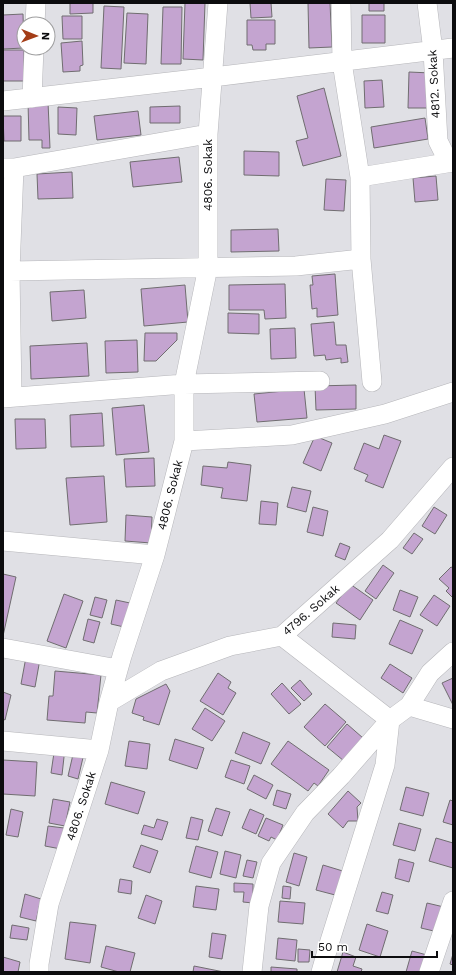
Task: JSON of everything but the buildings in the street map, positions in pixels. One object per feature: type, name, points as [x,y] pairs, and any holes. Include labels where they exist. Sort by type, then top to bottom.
[{"type":"street","points":[[35,16],[36,3]]},
{"type":"street","name":"4806. Sokak","points":[[40,972],[49,904],[99,750],[108,702],[155,555],[184,441],[184,384],[208,267],[208,134],[218,3]]},
{"type":"street","points":[[340,3],[342,62],[360,177],[361,259],[372,382]]},
{"type":"street","name":"4812. Sokak","points":[[427,3],[433,51],[438,141],[451,163]]},
{"type":"street","points":[[3,101],[453,48]]},
{"type":"street","points":[[32,98],[34,56]]},
{"type":"street","points":[[208,134],[8,168],[10,271],[7,398],[184,384],[320,381]]},
{"type":"street","points":[[360,177],[451,163]]},
{"type":"street","points":[[10,271],[296,266],[361,259]]},
{"type":"street","points":[[184,441],[292,435],[385,414],[453,392]]},
{"type":"street","name":"4796. Sokak","points":[[108,702],[160,671],[230,646],[282,636],[390,540],[453,467]]},
{"type":"street","points":[[3,542],[155,555]]},
{"type":"street","points":[[282,636],[390,720]]},
{"type":"street","points":[[3,648],[118,669]]},
{"type":"street","points":[[252,972],[259,906],[271,863],[305,813],[341,776],[390,720],[409,706],[430,673],[453,652]]},
{"type":"street","points":[[409,706],[453,719]]},
{"type":"street","points":[[321,972],[385,765],[390,720]]},
{"type":"street","points":[[3,741],[99,750]]},
{"type":"street","points":[[429,972],[453,901]]}]
